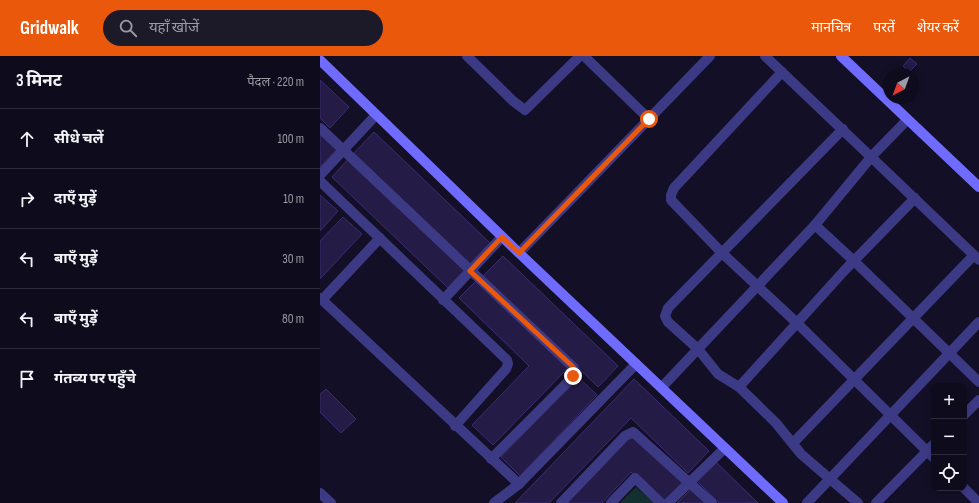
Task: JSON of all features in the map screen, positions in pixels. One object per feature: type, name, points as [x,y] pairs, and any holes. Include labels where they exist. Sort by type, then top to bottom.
[{"type":"street","points":[[323,56],[320,60],[376,115],[502,237],[783,503]]},
{"type":"street","points":[[467,56],[513,101],[525,110],[580,56]]},
{"type":"street","points":[[584,56],[649,119]]},
{"type":"street","points":[[519,253],[710,56]]},
{"type":"street","points":[[765,56],[872,156],[976,258],[913,319],[794,442]]},
{"type":"street","points":[[841,56],[907,120],[978,183]]},
{"type":"street","points":[[782,72],[672,191],[671,200],[722,253],[931,450]]},
{"type":"street","points":[[320,175],[376,115]]},
{"type":"street","points":[[662,387],[815,225],[872,156],[907,120]]},
{"type":"street","points":[[320,128],[570,364],[574,372],[568,381],[491,459]]},
{"type":"street","points":[[843,129],[668,308],[665,316],[698,349],[718,374],[739,387],[794,442],[801,454],[829,480],[858,503]]},
{"type":"street","points":[[320,181],[506,360],[508,364],[506,369],[455,426]]},
{"type":"street","points":[[739,387],[854,261],[915,198]]},
{"type":"street","points":[[815,225],[979,382]]},
{"type":"street","points":[[443,300],[502,237]]},
{"type":"street","points":[[380,238],[321,299],[455,426],[519,484]]},
{"type":"street","points":[[807,503],[979,322]]},
{"type":"street","points":[[494,503],[519,484],[636,364]]},
{"type":"street","points":[[967,412],[979,400]]},
{"type":"street","points":[[561,503],[625,436],[633,432],[712,503]]},
{"type":"street","points":[[668,503],[725,448]]},
{"type":"street","points":[[876,503],[931,452]]},
{"type":"street","points":[[611,503],[635,478],[661,503]]},
{"type":"street","points":[[967,491],[979,503]]},
{"type":"street","points":[[320,493],[331,503]]},
{"type":"green space","points":[[636,487],[654,503],[620,503]]},
{"type":"building","points":[[910,58],[917,64],[913,68],[905,68],[903,66]]},
{"type":"building","points":[[320,80],[349,107],[330,128],[320,118]]},
{"type":"building","points":[[374,132],[490,243],[470,264],[354,153]]},
{"type":"building","points":[[320,133],[337,149],[320,167]]},
{"type":"building","points":[[350,157],[467,268],[448,288],[332,177]]},
{"type":"building","points":[[320,195],[338,211],[320,231]]},
{"type":"building","points":[[343,217],[362,234],[320,279],[320,241]]},
{"type":"building","points":[[503,256],[618,366],[598,387],[483,276]]},
{"type":"building","points":[[478,279],[569,367],[493,445],[472,425],[529,366],[459,298]]},
{"type":"building","points":[[578,377],[597,395],[520,476],[501,457]]},
{"type":"building","points":[[634,379],[709,451],[688,473],[631,418],[549,503],[515,503]]},
{"type":"building","points":[[326,389],[356,419],[341,433],[320,412],[320,394]]},
{"type":"building","points":[[630,435],[683,484],[665,503],[631,472],[602,503],[566,503]]},
{"type":"building","points":[[716,462],[758,503],[719,503],[697,481]]},
{"type":"building","points":[[691,489],[705,503],[677,503]]},
{"type":"route","points":[[573,376],[574,368],[470,271],[502,237],[519,253],[649,119]]}]
